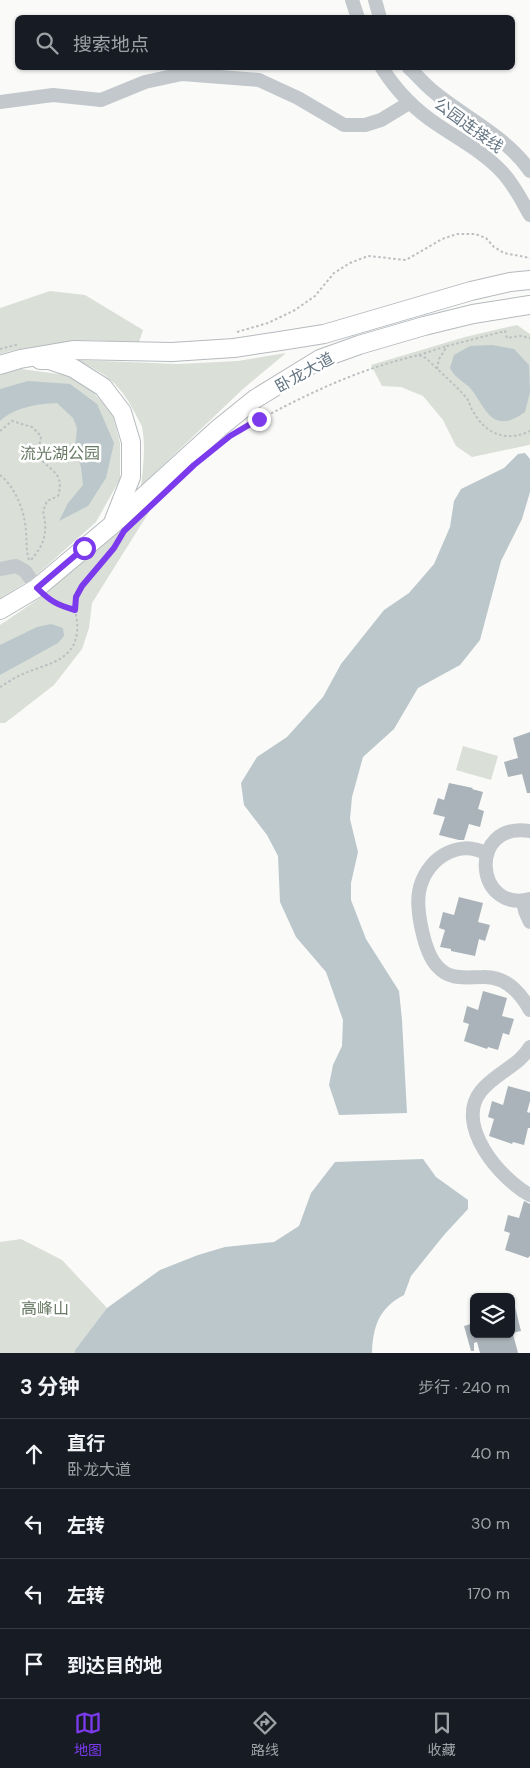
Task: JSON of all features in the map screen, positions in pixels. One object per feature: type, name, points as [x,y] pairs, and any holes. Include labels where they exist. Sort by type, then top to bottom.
[{"type":"main road","name":"卧龙大道","points":[[0,365],[22,351],[172,352],[234,348],[270,343],[324,334],[472,291],[510,282],[530,280]]},
{"type":"main road","name":"卧龙大道","points":[[0,610],[37,588],[118,528],[219,428],[248,405],[320,360],[358,345],[424,326],[473,314],[530,305]]},
{"type":"main road","points":[[22,351],[73,368],[103,387],[122,412],[131,442],[131,477],[118,528]]},
{"type":"street","points":[[352,0],[357,15]]},
{"type":"street","points":[[375,0],[379,15]]},
{"type":"street","name":"公园连接线","points":[[383,70],[409,103],[436,124],[478,150],[503,173],[530,215]]},
{"type":"street","name":"公园连接线","points":[[411,70],[434,92],[490,132],[530,170]]},
{"type":"street","points":[[0,102],[53,95],[101,100],[146,82],[182,74],[260,80],[298,98],[344,124],[365,125],[381,120],[409,103]]},
{"type":"street","points":[[0,569],[16,566],[27,567],[37,588]]},
{"type":"street","points":[[530,831],[515,830],[501,835],[491,846],[487,854],[485,867],[486,874],[493,888],[504,897],[511,900],[526,900],[530,922]]},
{"type":"street","points":[[487,854],[473,848],[458,849],[444,854],[430,866],[421,883],[418,899],[424,933],[434,962],[444,973],[458,978],[484,977],[506,983],[520,994],[530,1010]]},
{"type":"street","points":[[530,1047],[525,1055],[481,1091],[476,1102],[474,1117],[475,1131],[482,1147],[509,1181],[530,1195]]},
{"type":"path","points":[[233,334],[268,323],[295,310],[315,296],[334,273],[350,263],[368,256],[384,256],[406,260],[442,239],[457,234],[475,234],[486,238],[494,247],[504,253],[530,258]]},
{"type":"path","points":[[237,431],[307,394],[350,376],[400,359],[505,332],[507,338],[520,336],[530,338]]},
{"type":"path","points":[[437,369],[439,359],[447,346]]},
{"type":"path","points":[[0,349],[22,351]]},
{"type":"path","points":[[419,355],[426,358],[467,398],[474,414],[484,426],[498,435],[511,437],[530,431]]},
{"type":"path","points":[[0,431],[12,421],[32,428],[41,436],[39,452],[44,463],[56,472],[60,488],[58,496],[47,501],[42,511],[46,526],[41,548],[27,567]]},
{"type":"path","points":[[0,475],[8,482],[20,505],[26,533],[27,567]]},
{"type":"path","points":[[0,687],[22,674],[53,664],[64,657],[72,648],[78,634],[75,610],[76,597],[82,586],[114,548],[118,528]]},
{"type":"path","points":[[37,588],[50,601],[75,610]]},
{"type":"green space","points":[[50,291],[85,295],[143,330],[139,342],[83,340],[14,350],[0,354],[0,308]]},
{"type":"green space","points":[[517,325],[530,334],[529,445],[472,457],[456,446],[443,420],[423,396],[401,387],[382,386],[371,365],[465,337]]},
{"type":"green space","points":[[286,353],[243,389],[141,486],[144,449],[141,424],[124,394],[111,380],[76,360],[178,364],[238,361]]},
{"type":"green space","name":"流光湖公园","points":[[21,369],[66,375],[93,392],[112,413],[120,443],[120,479],[96,522],[33,578],[0,598],[0,375]]},
{"type":"green space","points":[[159,496],[92,603],[89,628],[82,649],[54,685],[5,723],[0,723],[0,625],[40,598]]},
{"type":"green space","points":[[463,746],[498,756],[491,780],[456,770]]},
{"type":"green space","name":"高峰山","points":[[21,1239],[62,1260],[107,1308],[75,1350],[75,1353],[0,1353],[0,1242]]},
{"type":"shaded area","points":[[492,345],[514,349],[529,365],[530,392],[525,412],[506,421],[499,421],[493,418],[472,390],[450,368],[454,355],[470,346]]},
{"type":"shaded area","points":[[28,381],[70,384],[97,404],[114,443],[106,478],[88,506],[59,521],[68,503],[83,485],[81,467],[75,449],[77,428],[73,418],[57,403],[34,405],[19,409],[0,421],[0,389]]},
{"type":"shaded area","points":[[525,453],[530,459],[530,492],[522,519],[501,561],[480,640],[460,665],[418,688],[394,729],[363,757],[352,797],[350,819],[358,852],[351,883],[351,900],[366,939],[399,991],[407,1113],[339,1115],[329,1085],[333,1065],[342,1046],[343,1020],[326,972],[296,937],[280,902],[278,856],[267,835],[244,805],[241,783],[257,757],[287,737],[323,697],[341,664],[384,610],[409,593],[434,564],[450,527],[454,501],[461,489],[504,468],[518,454]]},
{"type":"shaded area","points":[[51,624],[63,628],[64,636],[58,643],[0,675],[0,645],[37,627]]},
{"type":"shaded area","points":[[423,1159],[436,1177],[468,1200],[468,1209],[411,1276],[404,1295],[395,1300],[383,1312],[376,1326],[372,1353],[75,1353],[75,1350],[107,1308],[160,1270],[225,1247],[274,1242],[299,1226],[311,1193],[335,1162]]},
{"type":"building","points":[[530,732],[530,793],[527,793],[522,774],[508,777],[504,762],[518,758],[513,738]]},
{"type":"building","points":[[449,783],[483,792],[478,809],[484,811],[480,827],[469,824],[464,840],[439,835],[445,817],[433,814],[438,798],[444,800]]},
{"type":"building","points":[[459,897],[483,903],[478,922],[490,925],[485,941],[479,939],[475,956],[440,947],[445,930],[439,928],[443,912],[454,915]]},
{"type":"building","points":[[483,991],[507,998],[502,1016],[514,1019],[509,1035],[503,1033],[498,1050],[488,1047],[487,1049],[464,1041],[469,1024],[463,1022],[467,1006],[478,1010]]},
{"type":"building","points":[[508,1086],[530,1092],[527,1112],[530,1113],[530,1128],[528,1128],[524,1145],[513,1142],[512,1144],[489,1136],[494,1119],[488,1117],[492,1101],[503,1105]]},
{"type":"building","points":[[524,1201],[530,1204],[530,1256],[528,1258],[505,1250],[510,1233],[504,1231],[508,1215],[519,1218]]},
{"type":"building","points":[[515,1307],[521,1331],[515,1332]]},
{"type":"building","points":[[470,1324],[470,1338],[514,1338],[518,1353],[480,1353],[477,1342],[474,1343],[474,1351],[471,1351],[464,1326]]},
{"type":"route","points":[[84,548],[37,588],[50,601],[75,610],[76,597],[82,586],[114,548],[124,531],[194,465],[230,436],[259,419]]}]
